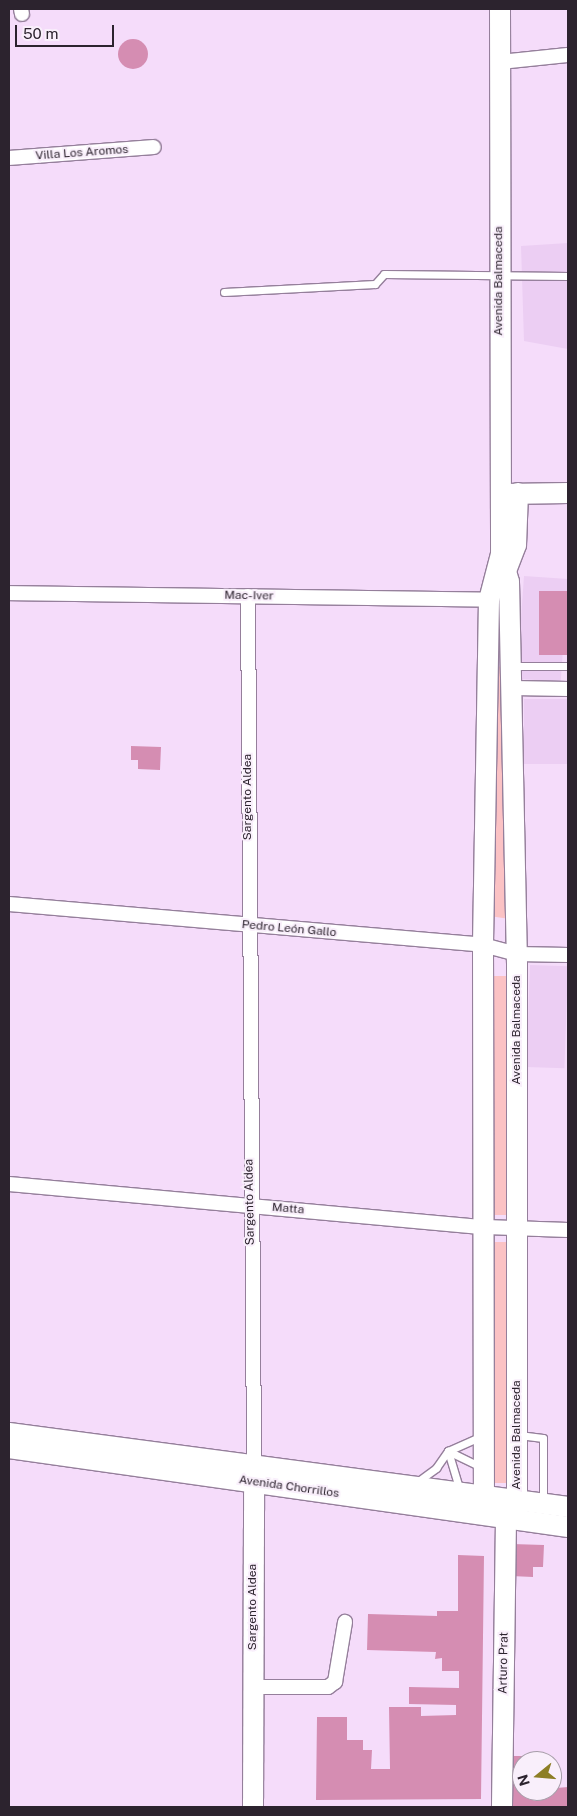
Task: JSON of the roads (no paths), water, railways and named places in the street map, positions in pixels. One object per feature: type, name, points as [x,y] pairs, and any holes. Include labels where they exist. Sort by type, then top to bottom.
[{"type":"main road","name":"Avenida Balmaceda","points":[[500,9],[499,274],[510,494],[516,545],[504,562],[513,688],[517,954],[515,1228],[517,1499],[506,1519]]},
{"type":"main road","points":[[510,494],[568,493]]},
{"type":"main road","points":[[504,562],[489,600],[483,945],[486,1227],[484,1495],[506,1519]]},
{"type":"main road","name":"Avenida Chorrillos","points":[[9,1433],[254,1473],[506,1519],[568,1527]]},
{"type":"main road","points":[[484,1434],[517,1435]]},
{"type":"main road","name":"Avenida Chorrillos","points":[[9,1448],[254,1473],[412,1485],[568,1507]]},
{"type":"main road","name":"Sargento Aldea","points":[[253,1807],[254,1473]]},
{"type":"main road","name":"Arturo Prat","points":[[502,1807],[506,1519]]},
{"type":"street","points":[[500,62],[568,55]]},
{"type":"street","name":"Villa Los Aromos","points":[[9,158],[154,147]]},
{"type":"street","name":"Mac-Iver","points":[[9,593],[489,600]]},
{"type":"street","name":"Sargento Aldea","points":[[248,596],[247,925],[254,1473]]},
{"type":"street","points":[[513,688],[568,689]]},
{"type":"street","name":"Pedro León Gallo","points":[[9,904],[483,945],[517,954],[568,955]]},
{"type":"street","name":"Matta","points":[[9,1184],[486,1227],[568,1230]]},
{"type":"street","points":[[253,1687],[328,1687],[340,1676],[345,1622]]},
{"type":"lane","points":[[224,292],[375,284],[384,274],[568,276]]},
{"type":"lane","points":[[512,666],[568,666]]},
{"type":"lane","points":[[412,1485],[436,1468],[448,1451],[484,1434]]},
{"type":"lane","points":[[517,1435],[543,1438],[543,1503]]},
{"type":"lane","points":[[448,1451],[484,1469]]},
{"type":"lane","points":[[448,1451],[460,1492]]}]
